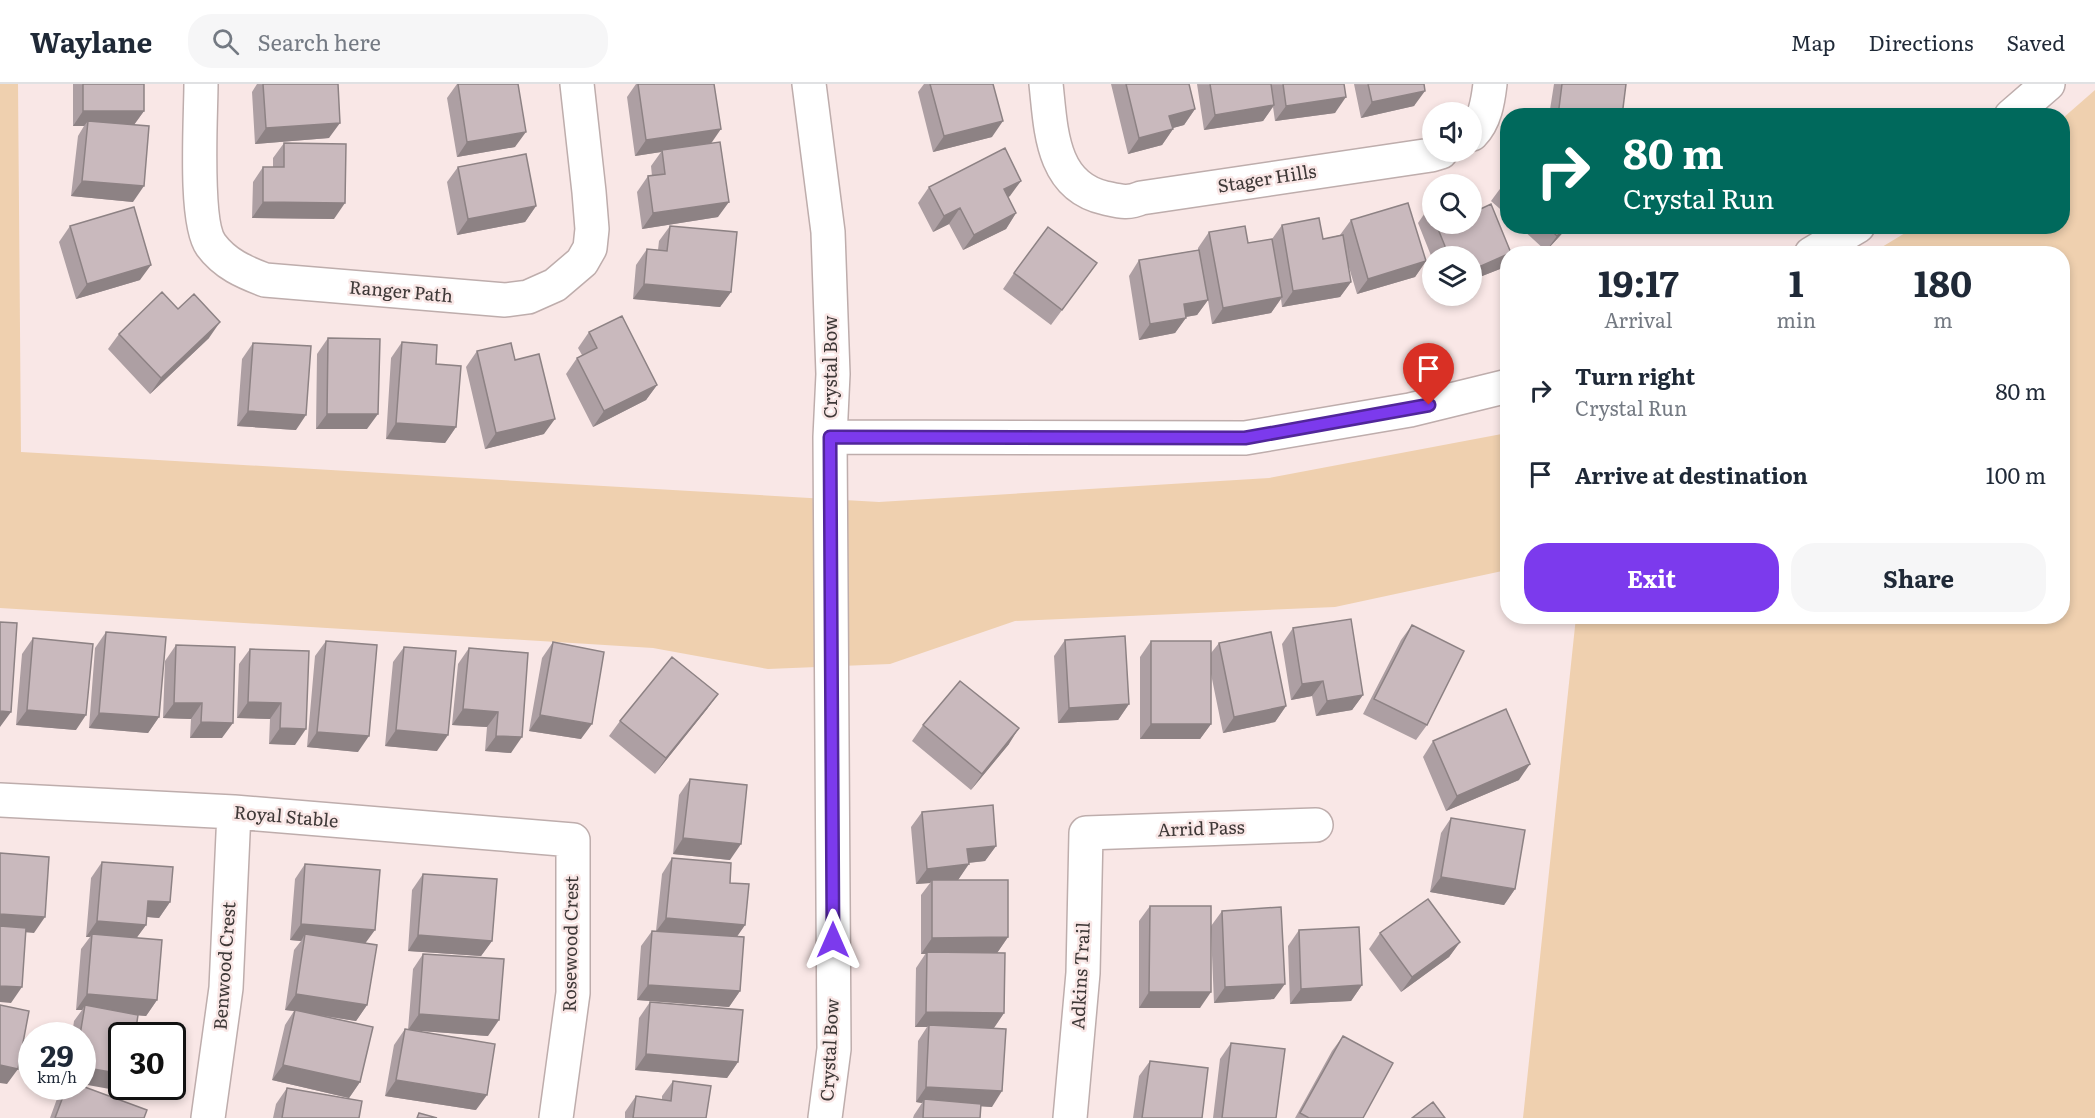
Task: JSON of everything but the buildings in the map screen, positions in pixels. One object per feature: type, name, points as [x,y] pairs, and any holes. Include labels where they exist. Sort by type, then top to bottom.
[{"type":"street","name":"Ranger Path","points":[[201,84],[203,221],[210,243],[223,258],[240,270],[265,280],[505,300],[528,297],[555,285],[582,262],[590,248],[592,229],[577,84]]},
{"type":"street","name":"Crystal Bow","points":[[809,84],[828,232],[833,374],[830,437],[834,1049],[825,1118]]},
{"type":"street","name":"Stager Hills","points":[[1046,84],[1052,137],[1060,165],[1078,187],[1094,196],[1130,203],[1141,198],[1422,156]]},
{"type":"street","points":[[1482,117],[1488,106],[1490,84]]},
{"type":"street","points":[[2019,108],[2040,87]]},
{"type":"street","points":[[1824,246],[1845,234]]},
{"type":"street","points":[[830,437],[1245,438],[1410,410],[1500,388]]},
{"type":"street","name":"Royal Stable","points":[[0,800],[234,812],[573,840]]},
{"type":"street","name":"Benwood Crest","points":[[208,1118],[226,988],[234,812]]},
{"type":"street","name":"Arrid Pass","points":[[1086,833],[1316,825]]},
{"type":"street","name":"Adkins Trail","points":[[1070,1118],[1083,973],[1086,833]]},
{"type":"street","name":"Rosewood Crest","points":[[556,1118],[573,993],[573,840]]},
{"type":"shaded area","points":[[0,84],[18,84],[21,452],[879,502],[1269,478],[1500,434],[1500,572],[1335,607],[1015,621],[890,664],[768,669],[653,648],[0,608]]},
{"type":"shaded area","points":[[2095,90],[2095,1118],[1523,1118],[1575,624],[2070,624],[2070,246],[1884,246],[1903,234],[2070,234],[2070,112]]},
{"type":"route","points":[[833,940],[830,437],[1245,438],[1429,405]]}]
